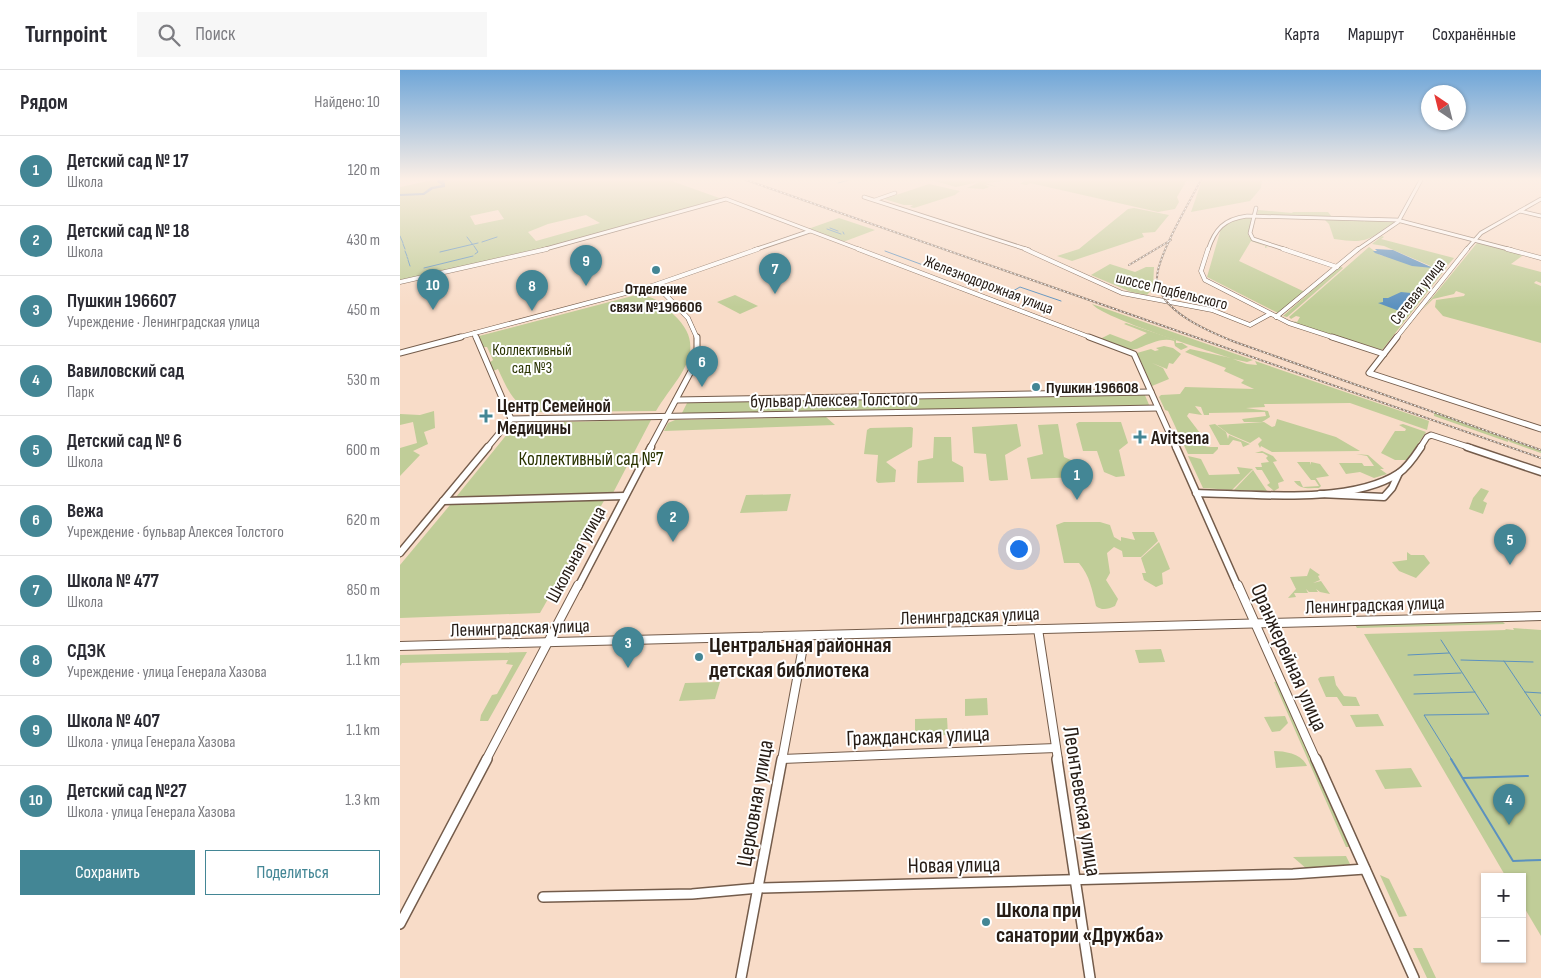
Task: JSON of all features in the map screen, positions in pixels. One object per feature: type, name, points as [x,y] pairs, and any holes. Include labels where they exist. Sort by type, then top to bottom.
[{"type":"street","name":"Железнодорожная улица","points":[[400,282],[571,244],[645,222]]},
{"type":"street","name":"Железнодорожная улица","points":[[787,222],[1131,353]]},
{"type":"street","name":"шоссе Подбельского","points":[[943,222],[1034,252],[1122,293],[1212,310],[1250,325],[1270,314]]},
{"type":"street","points":[[1222,222],[1201,273],[1209,282],[1292,324],[1384,354]]},
{"type":"street","points":[[1253,222],[1250,235],[1255,240],[1337,267]]},
{"type":"street","points":[[1276,317],[1367,242],[1396,222]]},
{"type":"street","points":[[1409,222],[1541,258]]},
{"type":"street","name":"Сетевая улица","points":[[1500,222],[1483,232],[1475,240],[1370,373],[1541,429]]},
{"type":"street","points":[[400,353],[656,285],[810,231]]},
{"type":"street","name":"Школьная улица","points":[[400,924],[697,360],[699,336],[690,322],[656,285]]},
{"type":"street","points":[[400,553],[511,419],[474,333]]},
{"type":"street","name":"Оранжерейная улица","points":[[1131,353],[1135,356],[1152,392],[1414,978]]},
{"type":"street","name":"бульвар Алексея Толстого","points":[[676,400],[1152,392]]},
{"type":"street","name":"бульвар Алексея Толстого","points":[[511,419],[1158,408]]},
{"type":"street","points":[[1309,493],[1328,496],[1384,497],[1427,437],[1436,435],[1541,472]]},
{"type":"street","points":[[1196,493],[1309,493],[1363,487],[1383,482],[1399,474]]},
{"type":"street","points":[[443,501],[625,496]]},
{"type":"street","name":"Ленинградская улица","points":[[400,646],[1541,616]]},
{"type":"street","name":"Леонтьевская улица","points":[[1038,629],[1090,978]]},
{"type":"street","name":"Церковная улица","points":[[741,978],[805,636]]},
{"type":"street","name":"Гражданская улица","points":[[782,759],[1056,748]]},
{"type":"street","name":"Новая улица","points":[[543,897],[692,894],[759,888],[1293,874],[1365,869]]},
{"type":"green space","points":[[400,222],[474,222],[475,225],[488,222],[555,222],[528,232],[536,241],[599,222],[640,222],[571,242],[400,280]]},
{"type":"green space","points":[[827,222],[852,222],[875,230],[843,242],[808,229]]},
{"type":"green space","points":[[1112,222],[1163,222],[1155,232],[1142,233],[1144,237],[1072,261],[1057,256],[1079,249]]},
{"type":"green space","points":[[1229,222],[1252,222],[1248,235],[1256,242],[1268,247],[1265,248],[1265,246],[1251,241],[1239,261],[1305,292],[1280,314],[1207,277],[1222,225]]},
{"type":"green space","points":[[1327,222],[1395,222],[1373,237],[1361,241],[1334,239]]},
{"type":"green space","points":[[1382,236],[1384,237],[1381,239],[1454,258],[1448,265],[1438,260],[1433,262],[1447,267],[1382,350],[1360,343],[1381,351],[1292,323],[1300,325],[1293,321],[1297,322],[1300,317],[1296,316],[1291,319],[1289,317],[1369,247],[1380,255],[1433,267],[1384,246],[1372,244]]},
{"type":"green space","points":[[1477,243],[1520,254],[1522,256],[1511,264],[1541,272],[1541,283],[1536,281],[1534,283],[1541,286],[1541,343],[1443,316],[1435,307],[1436,300],[1464,296],[1465,294],[1456,291],[1454,294],[1433,299],[1423,309]]},
{"type":"green space","points":[[1110,264],[1135,272],[1146,267],[1154,267],[1153,288],[1147,295],[1131,292],[1091,275]]},
{"type":"green space","points":[[1340,266],[1343,268],[1287,317],[1283,316]]},
{"type":"green space","name":"Коллективный сад №3","points":[[636,295],[652,298],[664,306],[684,327],[690,340],[690,352],[687,363],[656,411],[537,412],[529,410],[512,396],[498,369],[493,371],[489,363],[493,360],[487,347],[483,347],[479,336]]},
{"type":"green space","points":[[735,295],[758,306],[740,314],[717,302]]},
{"type":"green space","points":[[1092,304],[1253,360],[1247,362],[1233,359],[1247,364],[1257,365],[1255,361],[1429,421],[1427,430],[1350,403],[1264,404],[1265,407],[1246,408],[1268,411],[1270,417],[1262,422],[1244,422],[1242,419],[1266,416],[1265,412],[1209,413],[1209,415],[1204,415],[1201,407],[1195,406],[1202,415],[1189,413],[1187,416],[1200,433],[1198,437],[1200,441],[1205,446],[1218,447],[1218,449],[1213,454],[1188,454],[1168,411],[1165,410],[1159,397],[1161,395],[1180,394],[1185,387],[1254,389],[1241,383],[1244,380],[1224,371],[1226,368],[1185,352],[1190,349],[1231,358],[1135,325],[1100,310]]},
{"type":"green space","points":[[1126,323],[1176,340],[1176,343],[1182,343],[1188,347],[1181,350],[1175,346],[1174,341],[1165,340],[1129,349],[1100,339],[1110,334],[1131,342],[1147,333],[1124,324]]},
{"type":"green space","points":[[1164,346],[1173,348],[1181,354],[1173,364],[1169,363],[1167,369],[1152,363],[1163,368],[1169,379],[1152,386],[1137,353],[1151,349],[1159,350],[1156,348]]},
{"type":"green space","points":[[1144,393],[1150,407],[681,415],[688,401]]},
{"type":"green space","points":[[434,411],[435,428],[424,432],[428,444],[413,451],[420,455],[400,476],[400,448],[417,443],[413,422],[400,425],[400,414],[420,415]]},
{"type":"green space","points":[[1434,411],[1541,450],[1541,453],[1508,440],[1508,442],[1434,416]]},
{"type":"green space","points":[[826,417],[835,425],[664,431],[668,423],[675,420]]},
{"type":"green space","points":[[1277,419],[1336,437],[1360,451],[1272,452],[1261,446],[1260,448],[1258,444],[1262,440],[1259,437],[1250,443],[1229,434],[1217,425],[1264,422],[1272,427],[1275,426]]},
{"type":"green space","name":"Коллективный сад №7","points":[[651,420],[613,493],[456,497],[516,423]]},
{"type":"green space","points":[[1079,422],[1121,422],[1128,443],[1119,450],[1125,476],[1116,477],[1104,472],[1097,451],[1083,451],[1076,424]]},
{"type":"green space","points":[[1017,424],[1021,446],[1005,455],[1008,480],[991,481],[989,480],[986,454],[974,453],[972,427]]},
{"type":"green space","points":[[1058,424],[1064,457],[1073,461],[1077,477],[1031,479],[1027,458],[1043,454],[1038,425]]},
{"type":"green space","points":[[1215,424],[1226,432],[1228,439],[1229,435],[1250,444],[1243,447],[1241,442],[1233,440],[1229,445],[1220,445],[1209,425]]},
{"type":"green space","points":[[1403,424],[1426,432],[1407,460],[1395,460],[1381,453],[1395,431],[1405,431],[1406,429],[1399,425]]},
{"type":"green space","points":[[870,428],[913,428],[912,447],[886,462],[896,470],[895,482],[878,483],[876,481],[878,455],[864,454],[867,430]]},
{"type":"green space","points":[[934,437],[951,437],[952,461],[963,467],[964,482],[917,483],[918,461],[933,458]]},
{"type":"green space","points":[[1262,451],[1273,456],[1277,461],[1273,462],[1284,481],[1278,483],[1279,488],[1274,491],[1267,485],[1270,483],[1262,470],[1257,470],[1255,467],[1262,467],[1261,463],[1269,462],[1266,458],[1268,456],[1263,453],[1255,453]]},
{"type":"green space","points":[[1356,454],[1368,455],[1387,474],[1374,478],[1360,472],[1346,474],[1339,463],[1362,463],[1364,466],[1374,466],[1367,456]]},
{"type":"green space","points":[[1188,456],[1201,459],[1209,475],[1240,474],[1237,467],[1253,469],[1232,490],[1203,488]]},
{"type":"green space","points":[[1297,462],[1310,462],[1311,465],[1311,462],[1320,464],[1329,476],[1316,478],[1321,486],[1319,488],[1302,487],[1294,481],[1300,481],[1303,487],[1319,486],[1315,480],[1311,480]]},
{"type":"green space","points":[[1253,470],[1267,491],[1234,490]]},
{"type":"green space","points":[[1481,488],[1489,491],[1483,501],[1487,503],[1483,514],[1469,509],[1473,498]]},
{"type":"green space","points":[[791,494],[787,511],[740,513],[746,495]]},
{"type":"green space","points":[[605,499],[540,613],[400,618],[400,565],[450,505]]},
{"type":"green space","points":[[1064,522],[1100,522],[1110,525],[1114,537],[1121,541],[1121,537],[1135,540],[1132,532],[1154,532],[1158,541],[1141,557],[1123,557],[1122,551],[1114,547],[1107,553],[1110,573],[1106,580],[1118,599],[1115,606],[1101,609],[1096,606],[1090,583],[1083,568],[1079,563],[1064,563],[1056,525]]},
{"type":"green space","points":[[1159,542],[1170,569],[1162,573],[1163,584],[1156,587],[1144,580],[1142,573],[1146,573],[1141,558]]},
{"type":"green space","points":[[1407,552],[1411,555],[1424,555],[1430,563],[1416,578],[1399,571],[1392,562],[1407,560]]},
{"type":"green space","points":[[1310,568],[1320,575],[1318,576],[1320,580],[1313,583],[1321,581],[1330,594],[1316,589],[1318,592],[1309,592],[1306,589],[1308,593],[1294,593],[1296,597],[1288,598],[1296,589],[1290,577],[1307,576]]},
{"type":"green space","points":[[1502,621],[1505,624],[1357,628],[1355,625]]},
{"type":"green space","points":[[1513,628],[1541,630],[1541,936],[1526,911],[1526,873],[1504,873],[1364,634],[1514,630]]},
{"type":"green space","points":[[1161,649],[1165,662],[1139,663],[1135,650]]},
{"type":"green space","points":[[527,652],[488,721],[480,721],[481,715],[492,695],[497,694],[513,665],[506,664],[508,660],[402,663],[400,666],[400,655]]},
{"type":"green space","points":[[1334,676],[1336,685],[1344,696],[1356,697],[1360,706],[1343,706],[1337,697],[1326,697],[1318,679],[1320,677]]},
{"type":"green space","points":[[720,682],[715,699],[679,701],[685,683]]},
{"type":"green space","points":[[1274,682],[1277,682],[1349,847],[1346,847]]},
{"type":"green space","points":[[987,698],[988,715],[965,716],[965,699]]},
{"type":"green space","points":[[1378,714],[1384,726],[1356,727],[1350,715]]},
{"type":"green space","points":[[1285,716],[1288,723],[1280,731],[1272,732],[1264,717]]},
{"type":"green space","points":[[947,718],[948,735],[915,736],[915,719]]},
{"type":"green space","points":[[1274,751],[1297,756],[1307,766],[1276,768]]},
{"type":"green space","points":[[1411,768],[1422,787],[1385,789],[1375,770]]},
{"type":"green space","points":[[1346,856],[1351,866],[1308,870],[1293,857]]},
{"type":"green space","points":[[1380,875],[1389,879],[1407,916],[1399,917]]},
{"type":"green space","points":[[1413,948],[1422,948],[1436,978],[1427,978]]},
{"type":"water","points":[[1375,249],[1393,250],[1433,268],[1412,266],[1375,253],[1373,251],[1377,251]]},
{"type":"water","points":[[1401,292],[1411,293],[1414,297],[1413,301],[1405,302],[1407,305],[1402,312],[1378,303],[1383,302],[1383,298],[1388,298]]},
{"type":"waterway","points":[[830,228],[838,231]]},
{"type":"waterway","points":[[827,229],[841,234]]},
{"type":"waterway","points":[[400,236],[403,243]]},
{"type":"waterway","points":[[467,237],[472,244]]},
{"type":"waterway","points":[[482,242],[497,237]]},
{"type":"waterway","points":[[472,244],[478,243]]},
{"type":"waterway","points":[[403,244],[405,249]]},
{"type":"waterway","points":[[440,252],[472,244]]},
{"type":"waterway","points":[[474,246],[478,252],[475,254]]},
{"type":"waterway","points":[[405,251],[407,256]]},
{"type":"waterway","points":[[885,251],[953,276]]},
{"type":"waterway","points":[[424,268],[473,256]]},
{"type":"waterway","points":[[408,260],[410,266]]},
{"type":"waterway","points":[[930,267],[940,263]]},
{"type":"waterway","points":[[957,277],[997,292]]},
{"type":"waterway","points":[[1017,301],[1004,296],[1020,287],[1061,301]]},
{"type":"waterway","points":[[1441,640],[1475,692]]},
{"type":"waterway","points":[[1408,655],[1449,653]]},
{"type":"waterway","points":[[1461,660],[1504,661]]},
{"type":"waterway","points":[[1504,661],[1533,662]]},
{"type":"waterway","points":[[1504,661],[1541,716]]},
{"type":"waterway","points":[[1414,675],[1461,673]]},
{"type":"waterway","points":[[1414,694],[1475,692]]},
{"type":"waterway","points":[[1452,760],[1424,715],[1489,714],[1475,692]]},
{"type":"waterway","points":[[1525,692],[1541,693]]},
{"type":"waterway","points":[[1451,759],[1513,861],[1541,860]]},
{"type":"waterway","points":[[1463,778],[1528,776]]},
{"type":"railway","points":[[867,222],[1541,458]]},
{"type":"railway","points":[[1169,241],[1178,222]]},
{"type":"railway","points":[[1129,265],[1169,241]]},
{"type":"railway","points":[[1169,241],[1158,270],[1157,279],[1166,301],[1187,319],[1235,342],[1541,450]]},
{"type":"place","name":"Отделение связи №196606","points":[[656,270]]},
{"type":"place","name":"Школа № 407","points":[[586,286]]},
{"type":"place","name":"Школа № 477","points":[[775,294]]},
{"type":"place","name":"Детский сад №27","points":[[433,310]]},
{"type":"place","name":"СДЭК","points":[[532,311]]},
{"type":"place","name":"Вежа","points":[[702,387]]},
{"type":"place","name":"Пушкин 196608","points":[[1036,387]]},
{"type":"place","name":"Центр Семейной Медицины","points":[[486,416]]},
{"type":"place","name":"Avitsena","points":[[1140,437]]},
{"type":"place","name":"Детский сад № 17","points":[[1077,500]]},
{"type":"place","name":"Детский сад № 18","points":[[673,542]]},
{"type":"place","name":"Детский сад № 6","points":[[1510,565]]},
{"type":"place","name":"Центральная районная детская библиотека","points":[[699,657]]},
{"type":"place","name":"Пушкин 196607","points":[[628,668]]},
{"type":"place","name":"Вавиловский сад","points":[[1509,825]]},
{"type":"place","name":"Школа при санатории «Дружба»","points":[[986,922]]}]
